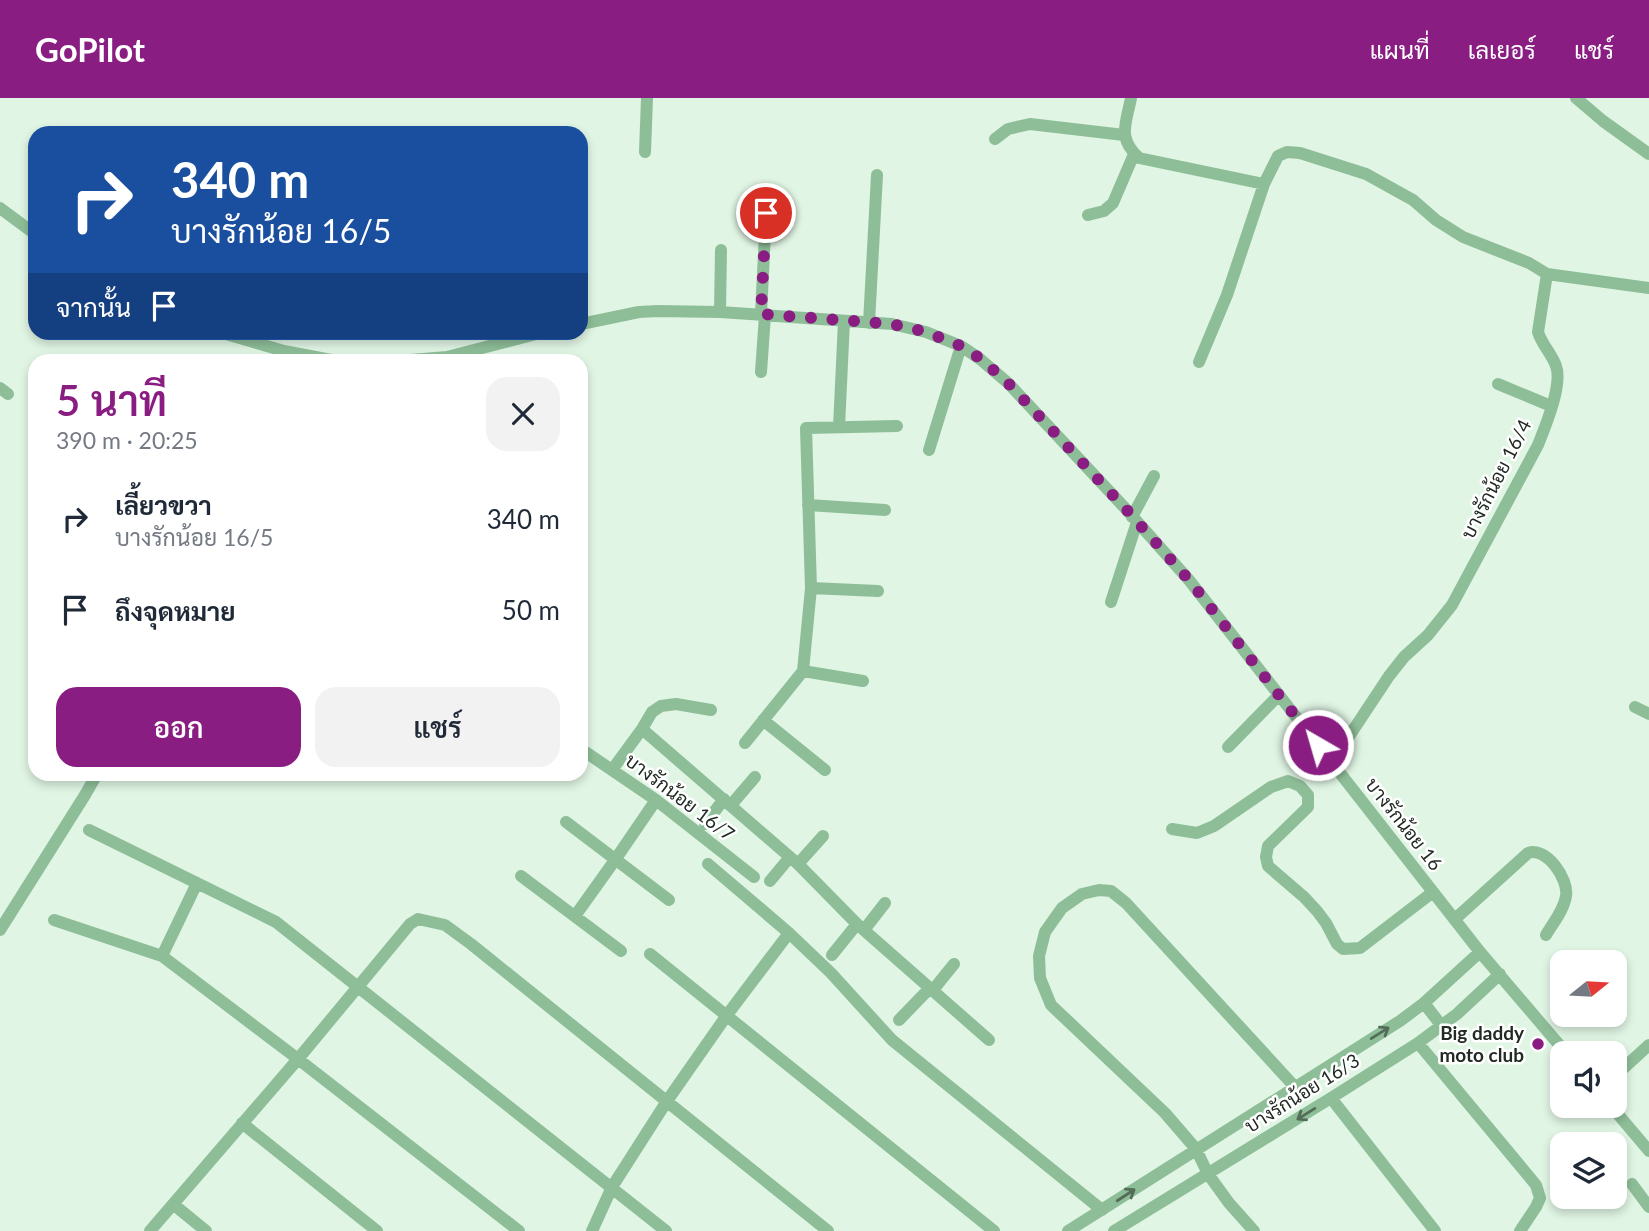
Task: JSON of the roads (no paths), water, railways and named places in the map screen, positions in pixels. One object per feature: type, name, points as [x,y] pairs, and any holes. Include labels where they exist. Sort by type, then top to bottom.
[{"type":"street","points":[[645,152],[647,98]]},
{"type":"street","points":[[1131,98],[1124,135],[1128,148],[1139,158],[1264,184]]},
{"type":"street","points":[[1576,98],[1649,155]]},
{"type":"street","points":[[995,139],[1008,129],[1030,124],[1124,135]]},
{"type":"street","points":[[1199,362],[1227,295],[1264,184],[1278,156],[1287,152],[1300,153],[1366,173],[1413,200],[1436,220],[1463,237],[1547,274],[1649,288]]},
{"type":"street","points":[[1088,215],[1104,211],[1113,203],[1134,154]]},
{"type":"street","points":[[869,323],[877,175]]},
{"type":"street","points":[[0,208],[28,229]]},
{"type":"street","points":[[761,372],[766,213]]},
{"type":"street","points":[[720,312],[721,250]]},
{"type":"street","name":"บางรักน้อย 16/4","points":[[1332,762],[1388,676],[1428,635],[1452,605],[1538,445],[1558,382],[1558,370],[1538,332],[1547,274]]},
{"type":"street","name":"บางรักน้อย 16","points":[[588,323],[639,312],[720,312],[892,324],[926,332],[961,346],[981,359],[1008,383],[1189,580],[1480,952],[1556,1041]]},
{"type":"street","points":[[839,427],[844,321]]},
{"type":"street","points":[[241,340],[279,354]]},
{"type":"street","points":[[490,340],[491,346]]},
{"type":"street","points":[[459,354],[514,340]]},
{"type":"street","points":[[929,450],[961,346]]},
{"type":"street","points":[[1498,384],[1552,406]]},
{"type":"street","points":[[745,743],[803,671],[811,587],[806,428],[897,426]]},
{"type":"street","points":[[1111,602],[1135,519],[1154,476]]},
{"type":"street","points":[[808,505],[885,510]]},
{"type":"street","points":[[811,587],[878,591]]},
{"type":"street","points":[[803,671],[863,681]]},
{"type":"street","points":[[1228,747],[1279,695]]},
{"type":"street","points":[[612,770],[652,712],[661,706],[676,704],[711,710]]},
{"type":"street","points":[[1635,707],[1649,714]]},
{"type":"street","points":[[763,720],[825,770]]},
{"type":"street","points":[[642,729],[794,861],[861,927],[989,1040]]},
{"type":"street","name":"บางรักน้อย 16/7","points":[[588,754],[656,800],[754,877]]},
{"type":"street","points":[[705,824],[755,777]]},
{"type":"street","points":[[0,930],[93,781]]},
{"type":"street","points":[[1172,829],[1197,834],[1214,827],[1271,787],[1288,781],[1300,786],[1308,795],[1308,807],[1268,846],[1268,866],[1304,897],[1343,949],[1360,948],[1433,892]]},
{"type":"street","points":[[575,916],[656,800]]},
{"type":"street","points":[[566,822],[669,900]]},
{"type":"street","points":[[89,830],[276,922],[666,1231]]},
{"type":"street","points":[[770,881],[824,836]]},
{"type":"street","points":[[1455,919],[1528,853],[1540,852],[1552,862],[1566,882],[1567,895],[1562,909],[1546,934]]},
{"type":"street","points":[[708,864],[831,972],[892,1040],[1102,1210]]},
{"type":"street","points":[[521,876],[621,951]]},
{"type":"street","points":[[162,956],[197,883]]},
{"type":"street","points":[[1254,1231],[1229,1203],[1208,1174],[1196,1149],[1165,1113],[1051,1004],[1040,978],[1039,956],[1045,932],[1062,908],[1082,894],[1099,890],[1111,891],[1126,903],[1295,1087]]},
{"type":"street","points":[[832,955],[885,903]]},
{"type":"street","points":[[54,919],[162,956],[519,1231]]},
{"type":"street","points":[[150,1231],[410,924],[418,919],[444,925],[471,944],[828,1231]]},
{"type":"street","points":[[592,1231],[612,1187],[667,1101],[789,933]]},
{"type":"street","points":[[1068,1231],[1400,1021],[1480,952]]},
{"type":"street","points":[[650,954],[994,1231]]},
{"type":"street","points":[[899,1020],[954,964]]},
{"type":"street","name":"บางรักน้อย 16/3","points":[[1114,1231],[1418,1043],[1457,1014],[1500,974]]},
{"type":"street","points":[[1424,1003],[1441,1025]]},
{"type":"street","points":[[1418,1043],[1536,1185],[1540,1198],[1520,1231]]},
{"type":"street","points":[[1627,1065],[1649,1045]]},
{"type":"street","points":[[1331,1098],[1435,1231]]},
{"type":"street","points":[[1621,1118],[1649,1151]]},
{"type":"street","points":[[242,1123],[377,1231]]},
{"type":"street","points":[[1632,1184],[1649,1207]]},
{"type":"street","points":[[173,1204],[206,1231]]},
{"type":"place","name":"Big daddy moto club","points":[[1538,1044]]}]
